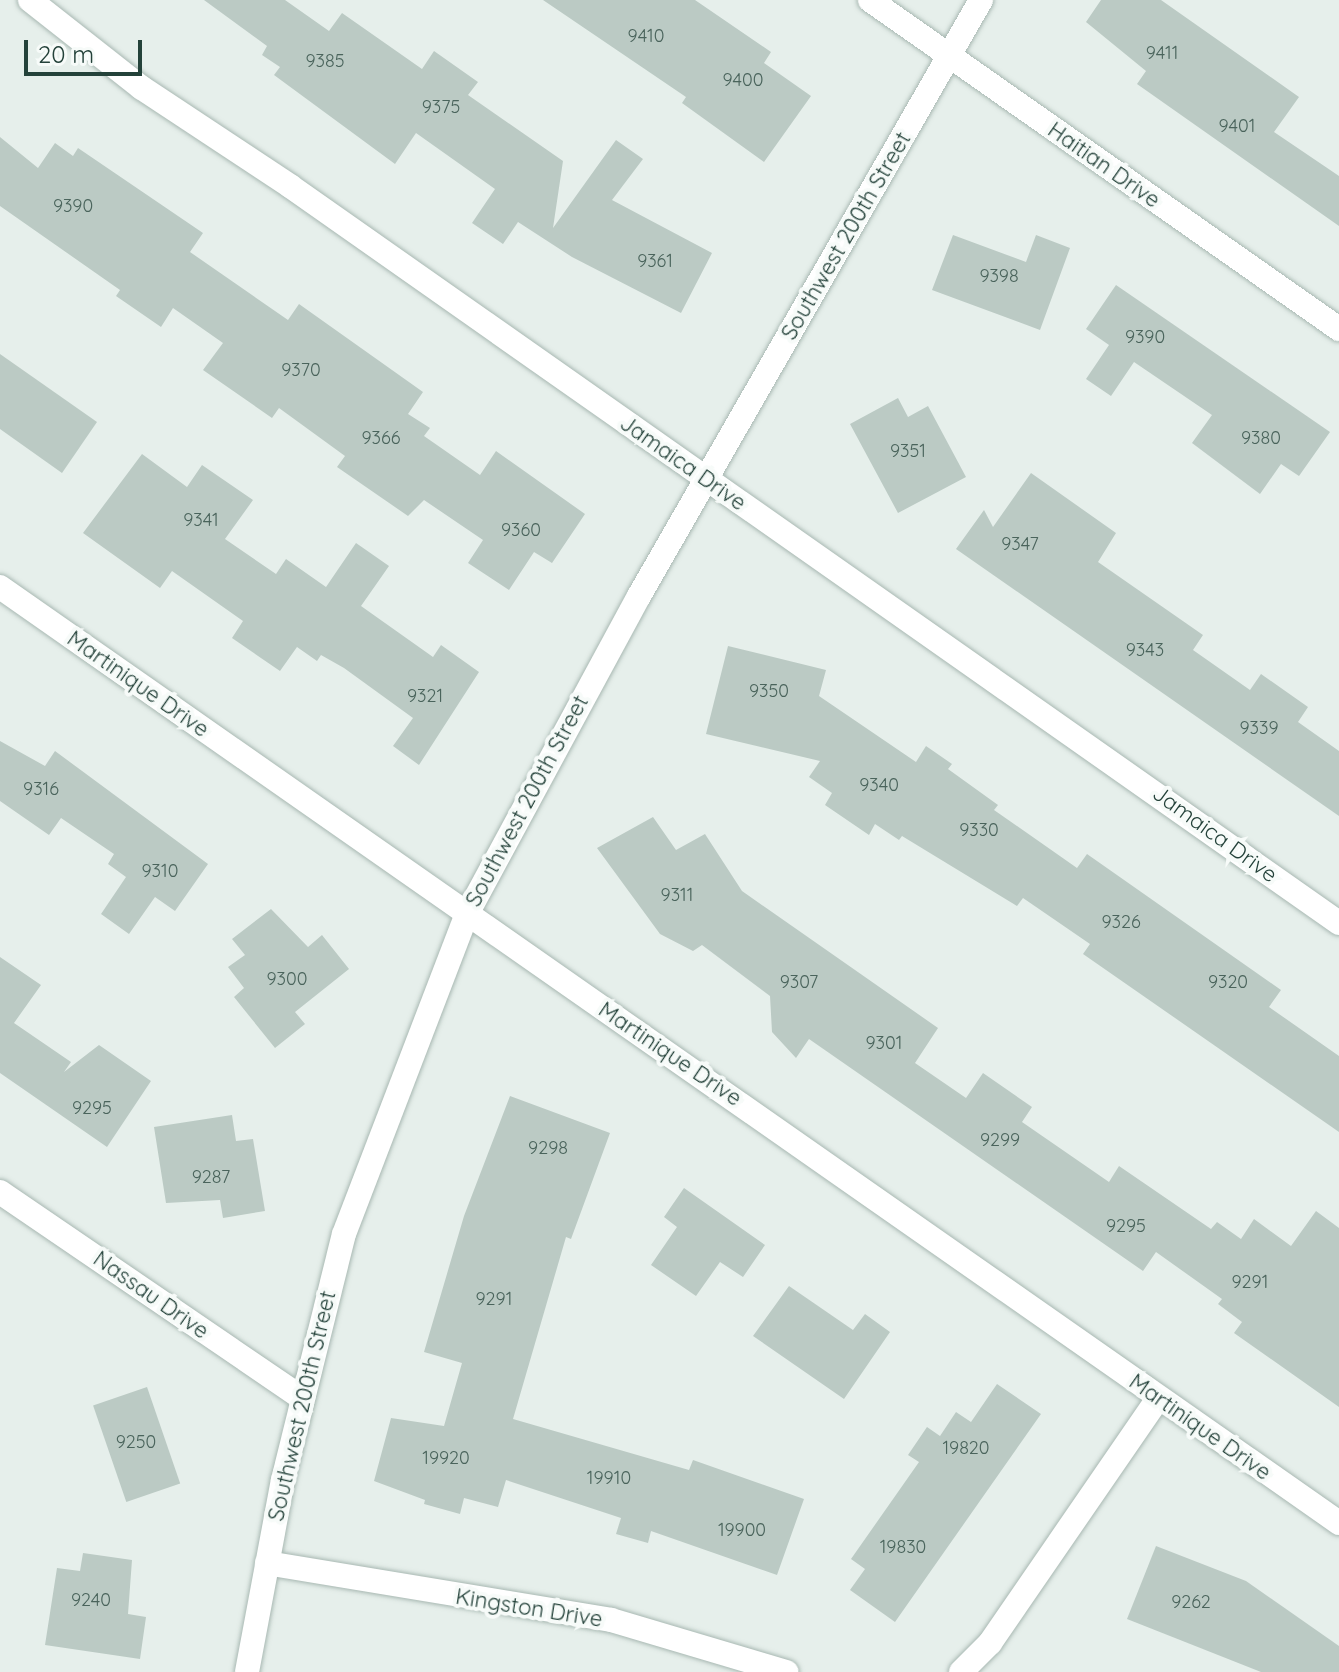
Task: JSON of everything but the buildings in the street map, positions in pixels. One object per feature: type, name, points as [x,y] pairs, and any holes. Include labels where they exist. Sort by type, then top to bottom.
[{"type":"street","name":"Jamaica Drive","points":[[30,0],[142,88],[706,478],[1339,923]]},
{"type":"street","name":"Haitian Drive","points":[[870,0],[1339,329]]},
{"type":"street","name":"Southwest 200th Street","points":[[247,1672],[302,1398],[344,1234],[467,914],[535,780],[981,0]]},
{"type":"street","name":"Martinique Drive","points":[[0,587],[1339,1523]]},
{"type":"street","name":"Nassau Drive","points":[[0,1192],[302,1398]]},
{"type":"street","points":[[961,1672],[990,1643],[1158,1399]]},
{"type":"street","name":"Kingston Drive","points":[[267,1563],[611,1620],[786,1672]]}]
